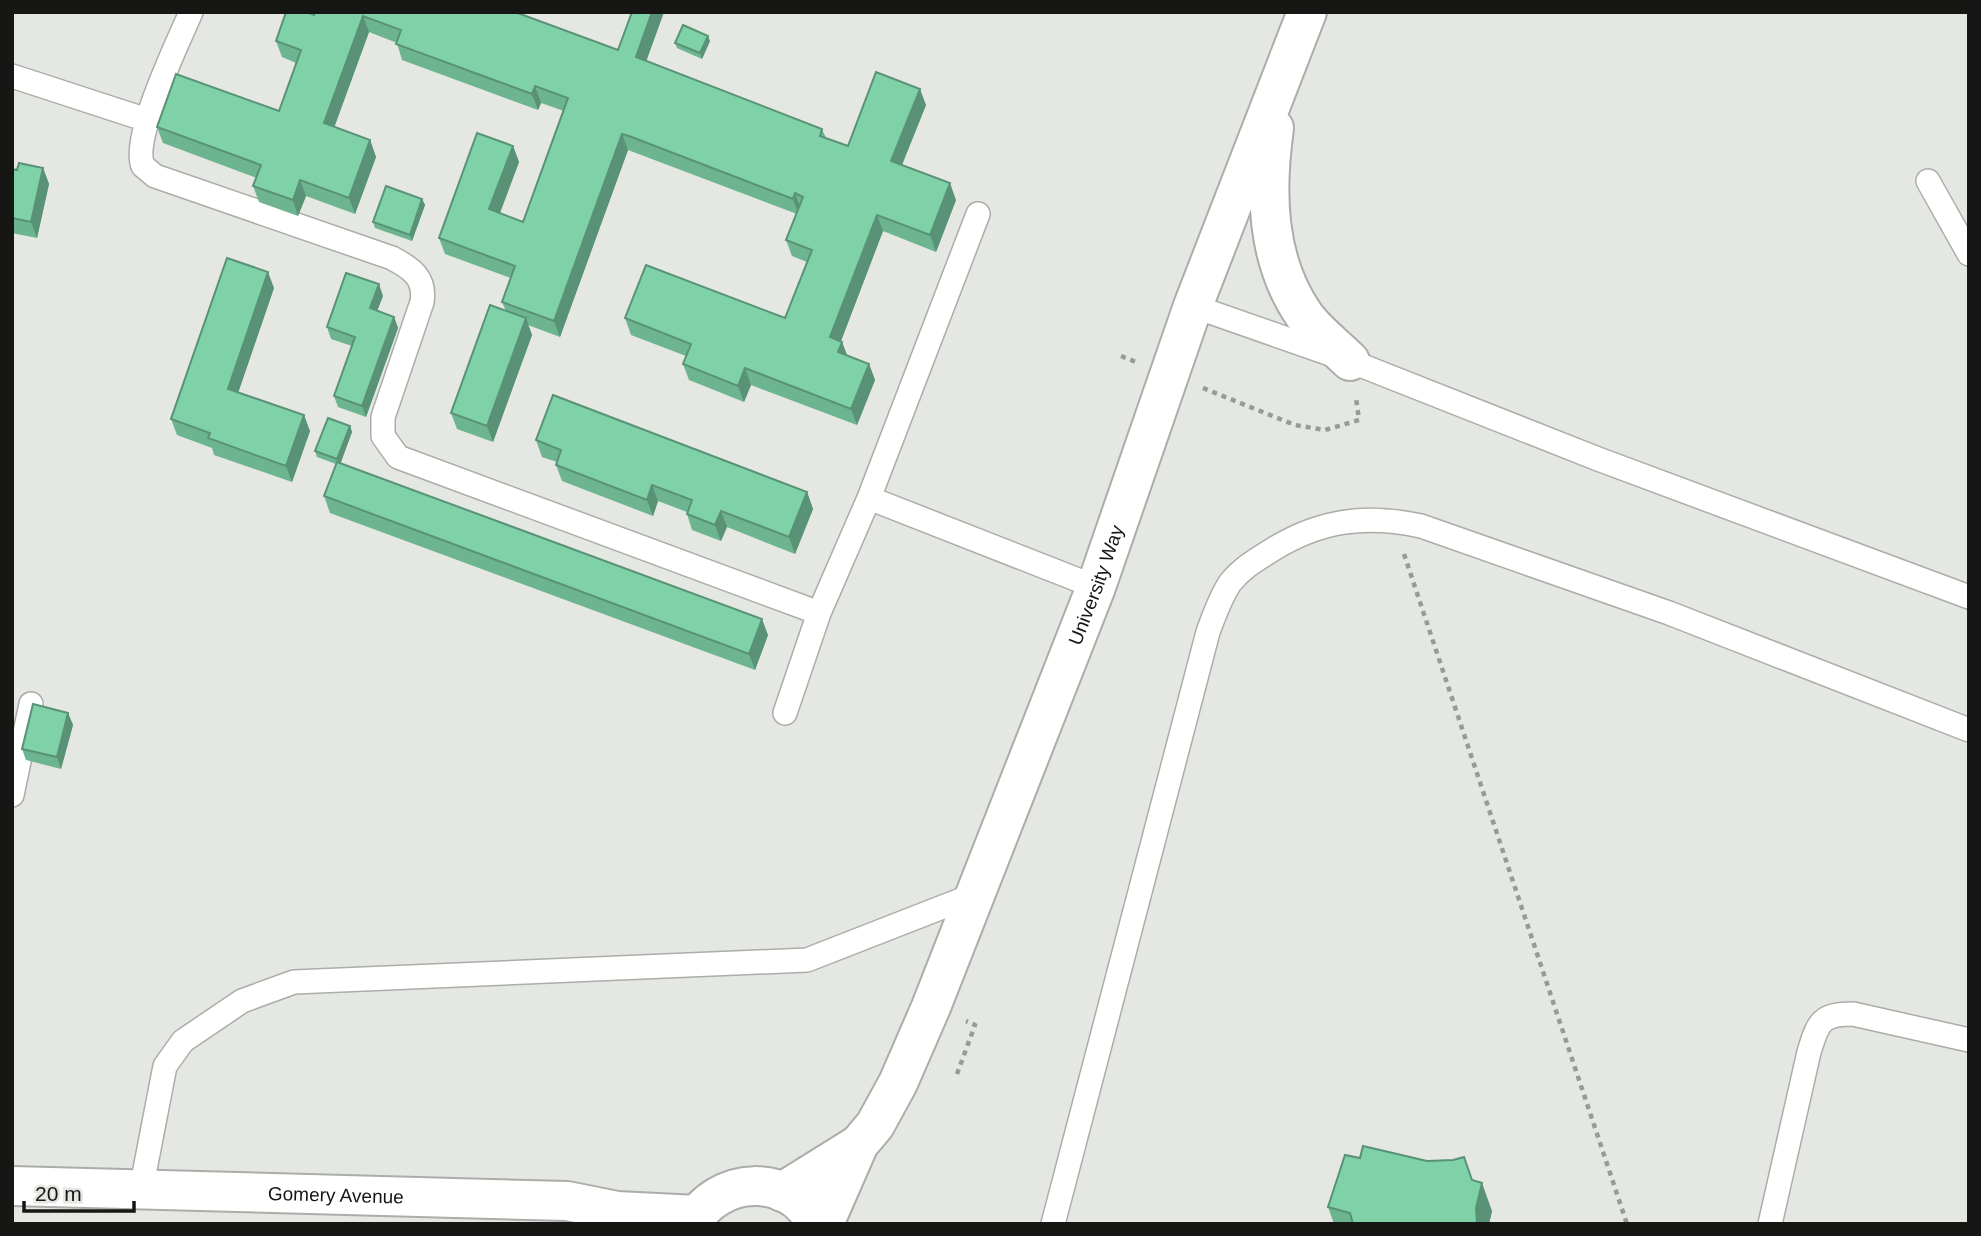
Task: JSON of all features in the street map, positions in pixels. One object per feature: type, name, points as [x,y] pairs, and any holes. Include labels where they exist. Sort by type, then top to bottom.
[{"type":"street","name":"University Way","points":[[782,1192],[859,1144],[876,1125],[904,1072],[1096,587],[1193,306],[1307,12]]},
{"type":"street","points":[[1279,84],[1270,181],[1275,253],[1305,316],[1350,361]]},
{"type":"street","name":"University Way","points":[[824,1224],[859,1144]]},
{"type":"street","name":"Gomery Avenue","points":[[12,1186],[567,1201],[629,1217],[694,1219]]},
{"type":"street","points":[[694,1219],[710,1201],[745,1186],[764,1186],[799,1202],[814,1224]]},
{"type":"lane","points":[[191,12],[147,120],[141,162],[149,173],[392,258],[419,278],[424,292],[422,302],[383,417],[383,436],[398,457],[819,613]]},
{"type":"lane","points":[[12,76],[147,120]]},
{"type":"lane","points":[[1928,181],[1969,254]]},
{"type":"lane","points":[[785,713],[819,613],[869,498],[978,214]]},
{"type":"lane","points":[[1193,306],[1350,361],[1598,459],[1969,597]]},
{"type":"lane","points":[[869,498],[1096,587]]},
{"type":"lane","points":[[1053,1224],[1194,677],[1220,601],[1244,567],[1283,543],[1317,527],[1353,519],[1393,520],[1447,535],[1669,614],[1969,730]]},
{"type":"lane","points":[[12,795],[31,704]]},
{"type":"lane","points":[[141,1189],[165,1066],[183,1041],[242,1001],[294,982],[807,960],[976,894]]},
{"type":"lane","points":[[1770,1224],[1809,1052],[1816,1027],[1822,1021],[1836,1014],[1853,1014],[1969,1040]]},
{"type":"path","points":[[1121,356],[1295,425],[1325,430],[1359,420],[1350,361]]},
{"type":"path","points":[[1393,520],[1627,1224]]},
{"type":"building","points":[[286,12],[307,12],[314,15],[315,12],[515,12],[618,50],[632,12],[652,12],[636,57],[822,129],[820,136],[848,146],[876,72],[920,89],[891,161],[950,183],[930,235],[877,215],[830,337],[842,342],[838,352],[869,364],[851,409],[745,368],[738,386],[683,364],[691,344],[625,318],[646,265],[785,318],[812,250],[786,240],[803,197],[795,193],[793,199],[629,136],[622,134],[554,321],[502,302],[515,266],[439,238],[477,133],[513,146],[489,209],[523,222],[568,98],[535,86],[532,94],[396,44],[401,30],[363,16],[324,123],[370,140],[349,198],[300,180],[293,200],[253,186],[261,165],[157,127],[176,74],[279,111],[301,50],[276,41]]},
{"type":"building","points":[[683,25],[708,36],[700,53],[675,43]]},
{"type":"building","points":[[19,163],[43,168],[31,222],[12,218],[12,169],[17,170]]},
{"type":"building","points":[[386,186],[422,199],[410,235],[373,222]]},
{"type":"building","points":[[227,258],[268,272],[228,389],[304,415],[286,466],[208,438],[210,433],[171,419]]},
{"type":"building","points":[[346,273],[379,284],[370,308],[394,317],[362,406],[334,396],[355,337],[327,327]]},
{"type":"building","points":[[490,305],[526,318],[487,426],[451,413]]},
{"type":"building","points":[[553,395],[807,492],[789,537],[721,511],[715,525],[687,514],[692,500],[652,485],[647,500],[556,465],[561,450],[536,440]]},
{"type":"building","points":[[328,418],[350,426],[337,459],[315,451]]},
{"type":"building","points":[[337,462],[762,619],[749,654],[324,496]]},
{"type":"building","points":[[33,704],[68,713],[57,757],[22,749]]},
{"type":"building","points":[[1363,1146],[1427,1161],[1464,1157],[1472,1180],[1482,1183],[1476,1208],[1477,1224],[1353,1224],[1350,1213],[1328,1207],[1345,1155],[1360,1158]]}]
